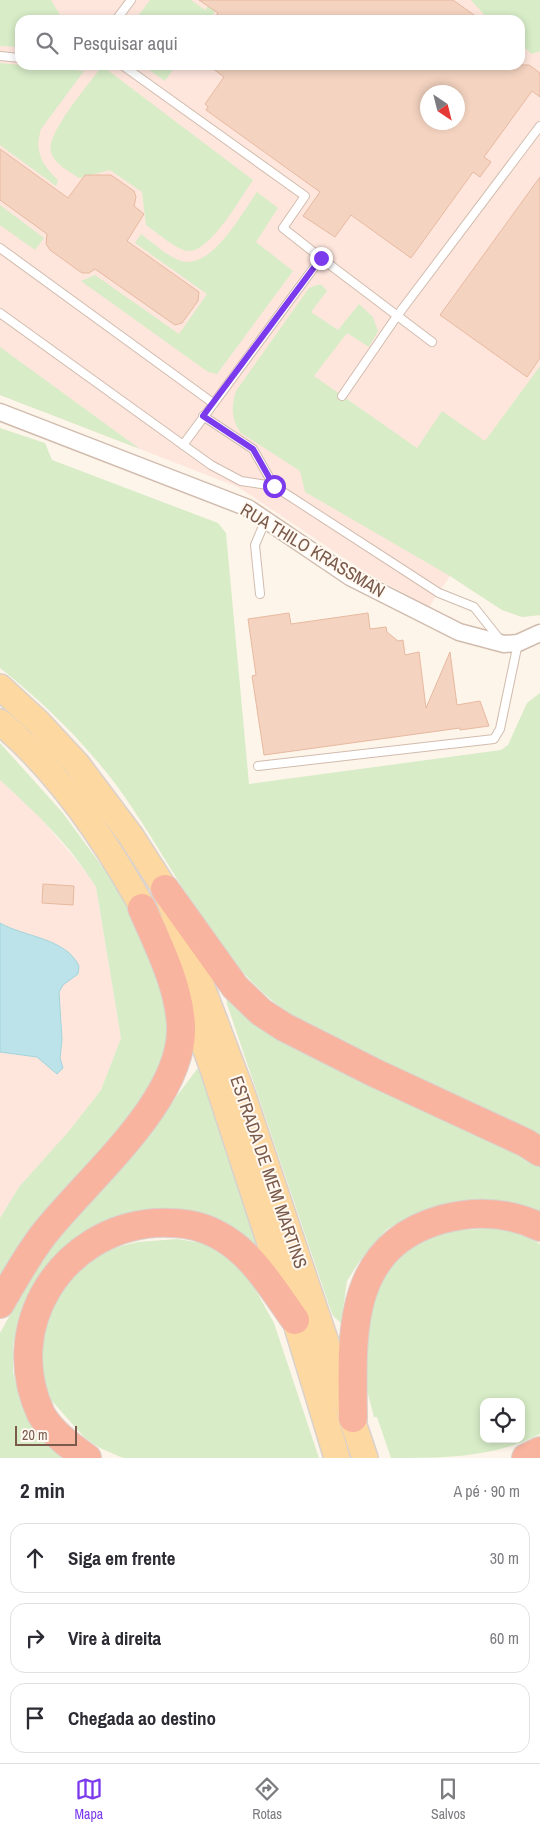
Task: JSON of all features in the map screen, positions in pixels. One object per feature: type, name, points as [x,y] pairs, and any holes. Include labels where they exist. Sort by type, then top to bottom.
[{"type":"highway","points":[[165,889],[235,987],[261,1012],[375,1073],[540,1152]]},
{"type":"highway","points":[[0,1304],[29,1254],[45,1232],[115,1154],[152,1108],[163,1091],[177,1058],[181,1026],[178,1001],[167,966],[142,908]]},
{"type":"highway","points":[[353,1418],[352,1342],[360,1302],[367,1277],[392,1245],[410,1233],[433,1222],[481,1213],[506,1214],[540,1227]]},
{"type":"highway","points":[[87,1458],[64,1440],[41,1414],[29,1383],[26,1366],[28,1326],[35,1307],[50,1280],[79,1250],[117,1230],[132,1226],[168,1222],[192,1224],[223,1237],[241,1251],[264,1277],[295,1320]]},
{"type":"highway","points":[[526,1458],[540,1451]]},
{"type":"main road","name":"ESTRADA DE MEM MARTINS","points":[[0,687],[38,722],[77,764],[131,836],[165,889],[242,1093],[365,1458]]},
{"type":"main road","name":"ESTRADA DE MEM MARTINS","points":[[0,722],[28,747],[83,814],[109,852],[142,908],[184,988],[213,1069],[295,1320],[337,1458]]},
{"type":"street","name":"RUA THILO KRASSMAN","points":[[0,412],[248,508],[350,577],[459,632],[511,643]]},
{"type":"street","points":[[511,643],[539,635]]},
{"type":"lane","points":[[120,15],[131,0]]},
{"type":"lane","points":[[0,56],[15,58]]},
{"type":"lane","points":[[129,70],[304,196],[283,228],[432,342]]},
{"type":"lane","points":[[342,396],[398,316],[540,126]]},
{"type":"lane","points":[[0,248],[213,403]]},
{"type":"lane","points":[[183,446],[203,416],[321,258]]},
{"type":"lane","points":[[0,313],[211,465],[241,481],[274,486],[439,592],[474,607],[511,643],[500,729],[494,739],[258,766]]},
{"type":"lane","points":[[203,416],[253,449],[274,486]]},
{"type":"lane","points":[[260,594],[255,545],[266,519]]},
{"type":"shaded area","points":[[0,0],[540,0],[540,615],[522,617],[502,610],[450,576],[429,607],[365,572],[238,487],[0,395]]},
{"type":"shaded area","points":[[0,780],[38,815],[87,873],[96,887],[121,1038],[101,1090],[69,1131],[19,1187],[0,1218]]},
{"type":"green space","points":[[0,0],[51,0],[60,15],[15,15],[15,47],[0,46]]},
{"type":"green space","points":[[150,0],[191,0],[205,10],[213,0],[223,0],[212,15],[139,15]]},
{"type":"green space","points":[[471,0],[540,0],[540,51],[532,54],[525,48],[525,15],[484,15]]},
{"type":"green space","points":[[0,63],[15,64],[15,70],[84,71],[41,129],[39,137],[38,144],[41,157],[48,169],[58,180],[56,186],[0,145]]},
{"type":"green space","points":[[99,70],[107,70],[253,180],[216,233],[198,249],[184,250],[167,241],[146,225],[142,192],[110,170],[79,178],[55,160],[51,152],[51,144],[55,133],[70,108]]},
{"type":"green space","points":[[149,70],[173,70],[165,81]]},
{"type":"green space","points":[[257,192],[278,208],[256,242],[293,271],[217,374],[208,372],[81,281],[95,275],[179,334],[207,294],[135,243],[141,234],[176,259],[188,262],[200,259],[223,240]]},
{"type":"green space","points":[[0,205],[44,238],[35,250],[0,225]]},
{"type":"green space","points":[[322,285],[327,291],[311,312],[338,330],[359,304],[373,317],[378,331],[369,347],[347,333],[314,376],[417,448],[442,411],[485,441],[540,366],[540,615],[522,617],[502,610],[450,576],[305,492],[300,471],[241,433],[235,423],[233,413],[236,391],[309,288]]},
{"type":"green space","points":[[0,347],[140,449],[0,395]]},
{"type":"green space","points":[[0,428],[45,443],[52,460],[218,523],[226,533],[249,784],[501,750],[508,745],[527,703],[540,693],[540,1137],[337,1041],[300,1020],[267,996],[252,982],[215,936],[134,810],[104,769],[62,723],[32,694],[0,668]]},
{"type":"green space","points":[[0,743],[62,812],[107,873],[148,942],[169,1011],[164,1070],[0,1285],[0,1218],[19,1187],[69,1131],[101,1090],[121,1038],[96,887],[64,844],[0,780]]},
{"type":"green space","points":[[226,991],[540,1164],[540,1212],[532,1208],[486,1199],[409,1218],[387,1229],[359,1262],[347,1281],[341,1323],[333,1316],[329,1305],[227,1004]]},
{"type":"green space","points":[[197,1069],[203,1070],[262,1249],[243,1236],[105,1222],[71,1242],[56,1254],[25,1300],[18,1319],[13,1345],[13,1372],[22,1407],[40,1436],[66,1458],[0,1458],[0,1333],[43,1256],[130,1159]]},
{"type":"green space","points":[[493,1228],[513,1230],[540,1244],[540,1434],[525,1441],[525,1398],[480,1398],[480,1443],[519,1443],[467,1455],[391,1458],[377,1417],[374,1417],[365,1376],[365,1340],[372,1304],[378,1286],[386,1271],[397,1257],[411,1245],[430,1236],[462,1230]]},
{"type":"green space","points":[[177,1239],[202,1243],[220,1251],[245,1271],[274,1323],[319,1458],[123,1458],[100,1448],[85,1438],[51,1400],[39,1372],[39,1333],[60,1290],[85,1262],[104,1250],[138,1242]]},
{"type":"water","points":[[0,923],[65,949],[79,966],[78,974],[63,985],[59,992],[62,1040],[60,1058],[63,1068],[57,1074],[37,1057],[0,1052]]},
{"type":"building","points":[[199,0],[453,0],[474,15],[217,15],[218,13]]},
{"type":"building","points":[[525,65],[529,65],[540,73],[540,97],[532,91],[484,157],[491,162],[480,177],[473,172],[411,258],[351,215],[335,237],[303,216],[320,192],[206,110],[208,107],[205,104],[224,77],[215,70],[525,70]]},
{"type":"building","points":[[0,149],[68,198],[85,175],[111,175],[134,191],[136,197],[134,206],[144,214],[127,241],[199,292],[198,301],[182,323],[175,325],[95,269],[89,273],[82,273],[50,250],[46,244],[47,234],[0,200]]},
{"type":"building","points":[[540,177],[540,358],[527,377],[440,315]]},
{"type":"building","points":[[289,613],[291,624],[368,613],[370,629],[386,627],[387,632],[398,641],[403,640],[405,655],[419,652],[426,708],[450,652],[457,705],[480,701],[489,726],[460,730],[460,728],[264,755],[252,676],[256,675],[248,619]]},
{"type":"building","points":[[43,884],[74,886],[73,905],[42,903]]},
{"type":"route","points":[[274,486],[253,449],[203,416],[321,258]]}]
